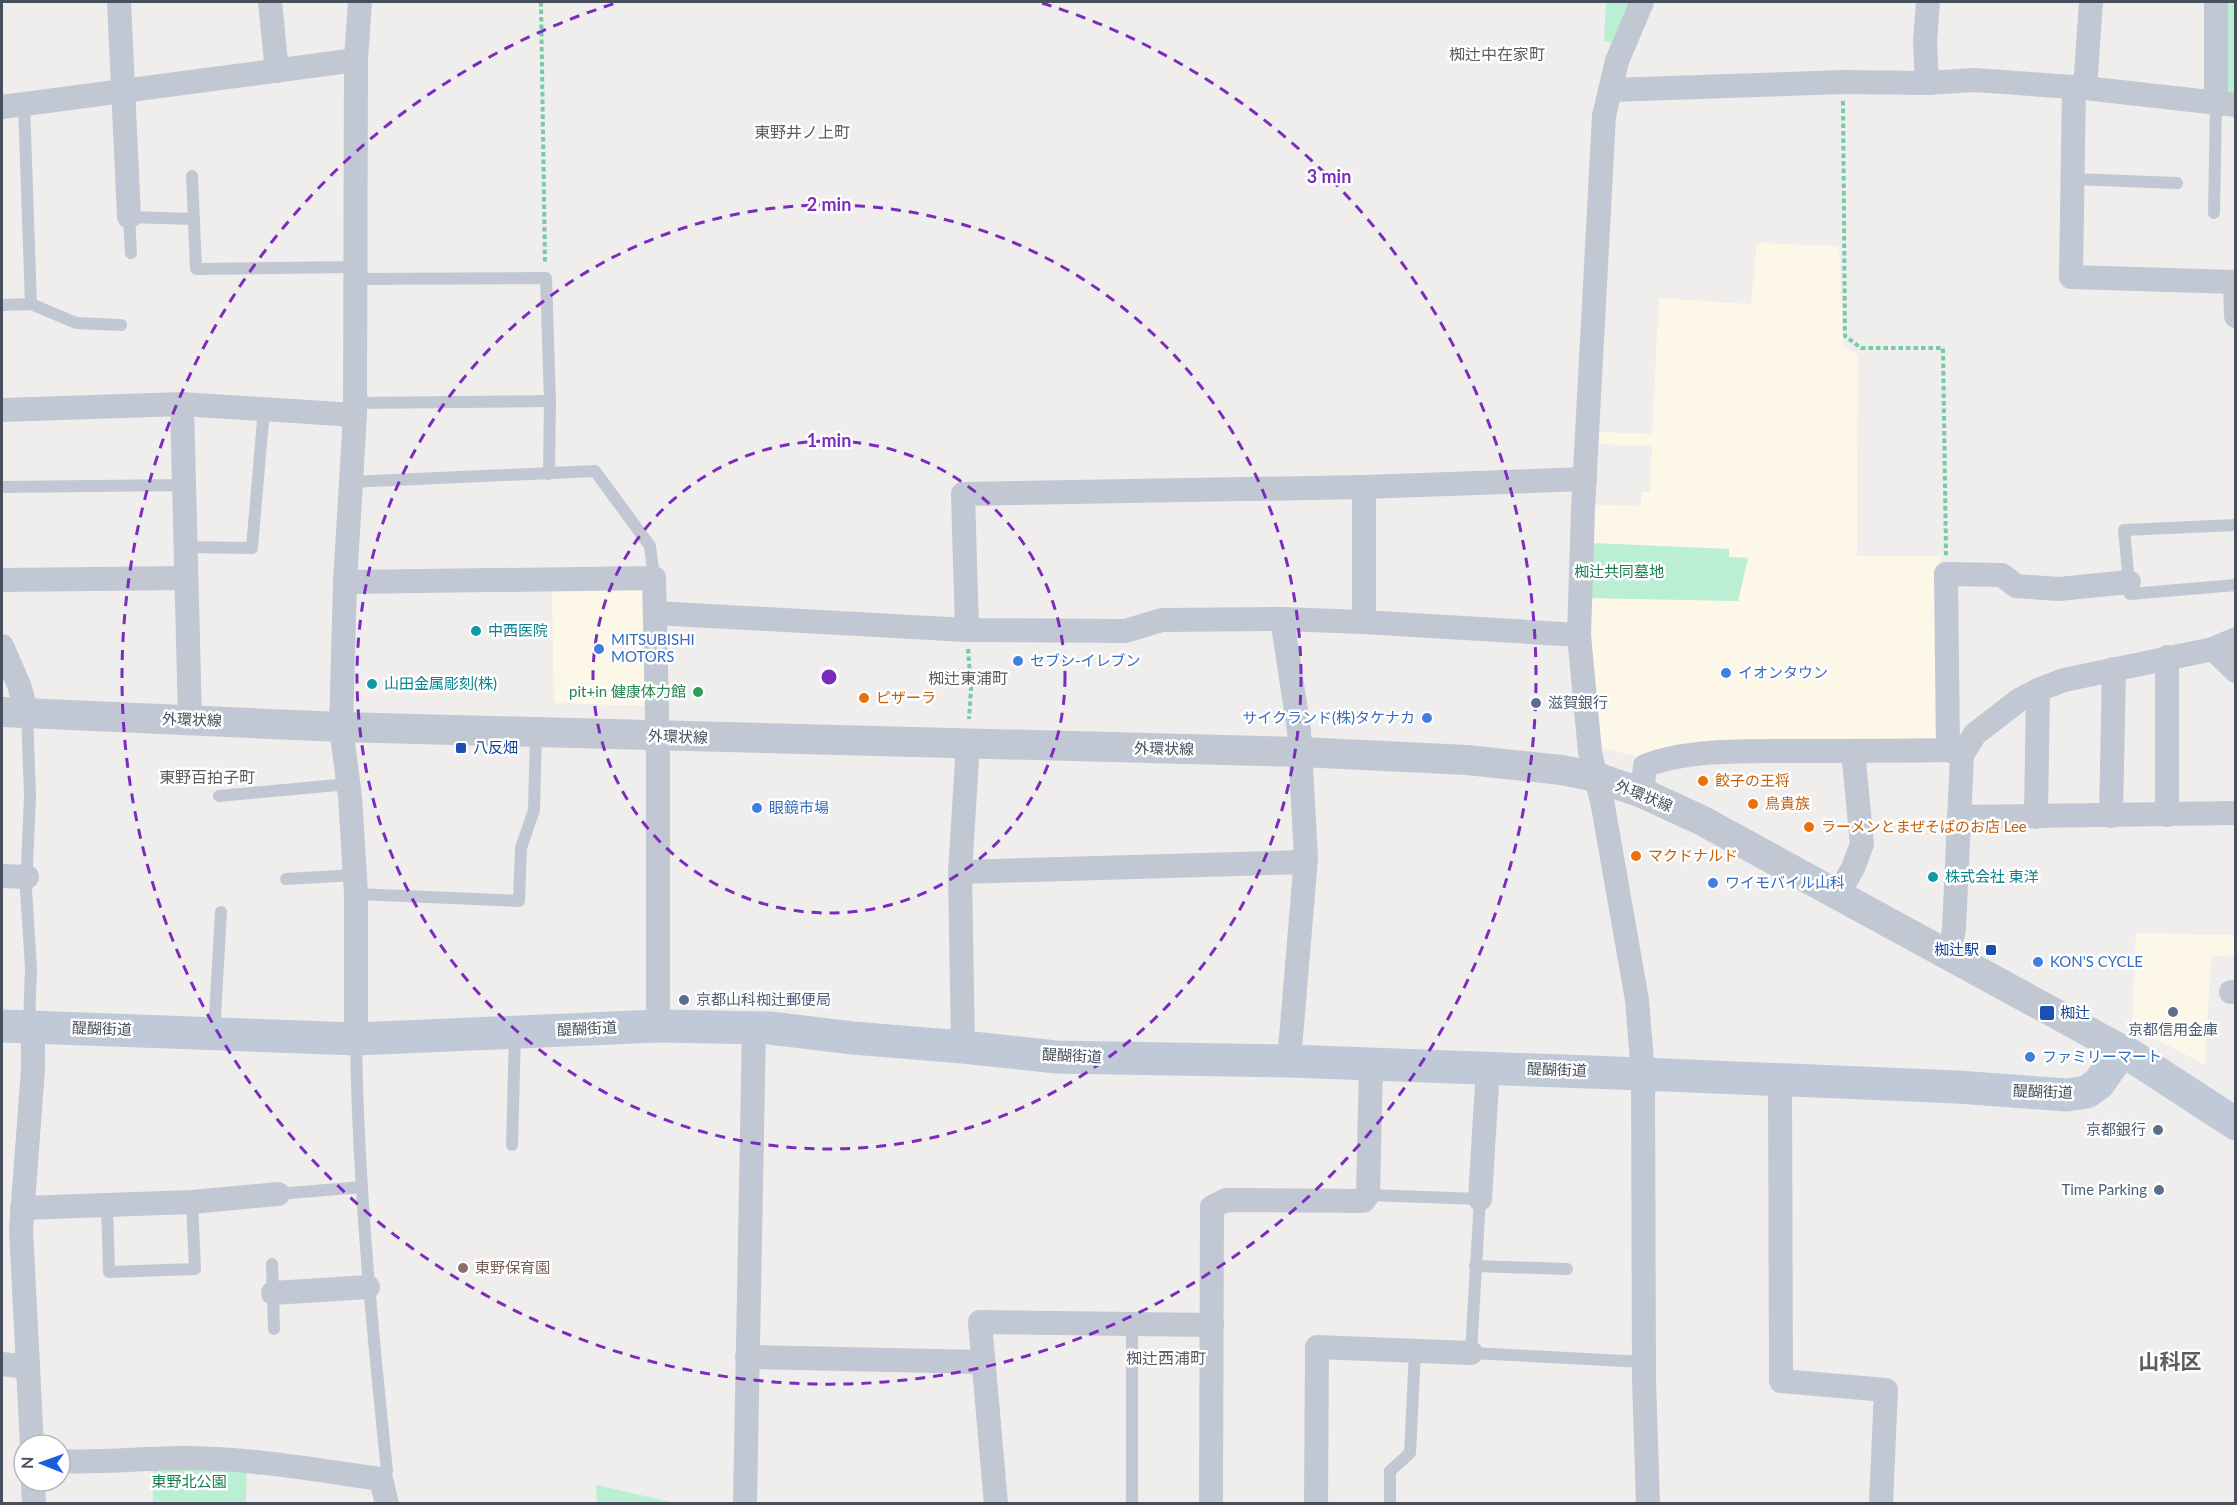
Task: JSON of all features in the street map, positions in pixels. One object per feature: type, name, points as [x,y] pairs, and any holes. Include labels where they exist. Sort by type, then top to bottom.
[{"type":"main road","name":"醍醐街道","points":[[21,1026],[356,1039],[658,1026],[754,1027],[1056,1057],[1289,1061],[1488,1068],[1958,1087],[2067,1095],[2086,1092],[2099,1083],[2124,1051]]},
{"type":"main road","name":"外環状線","points":[[2124,1051],[2235,1124]]},
{"type":"street","points":[[119,2],[129,218]]},
{"type":"street","points":[[270,2],[277,71]]},
{"type":"street","points":[[356,1039],[355,884],[348,784],[341,727],[345,582],[355,409],[356,60],[360,2]]},
{"type":"street","points":[[1642,2],[1617,61],[1604,116],[1579,635],[1590,752],[1637,1000],[1643,1074],[1644,1362],[1648,1503]]},
{"type":"street","points":[[1927,83],[1925,42],[1928,2]]},
{"type":"street","points":[[2091,2],[2079,88],[2073,179],[2071,277],[2235,282],[2235,316]]},
{"type":"street","points":[[1610,90],[1843,81],[1927,83],[1975,80],[2079,88],[2226,104],[2216,2]]},
{"type":"street","points":[[13,106],[356,60]]},
{"type":"street","points":[[2,410],[182,404],[264,409],[355,409]]},
{"type":"street","points":[[182,404],[190,720]]},
{"type":"street","points":[[967,630],[963,494],[1364,487],[1585,479]]},
{"type":"street","points":[[1364,487],[1364,622]]},
{"type":"street","points":[[1949,955],[1954,929],[1959,818],[1946,574],[2002,574],[2016,586],[2059,589],[2129,582]]},
{"type":"street","points":[[2,580],[185,578]]},
{"type":"street","points":[[345,582],[654,578],[658,1026]]},
{"type":"street","points":[[655,613],[967,630],[1125,631],[1162,620],[1282,619],[1579,635]]},
{"type":"street","points":[[1282,619],[1301,752],[1305,862],[1289,1061]]},
{"type":"street","points":[[1642,793],[1645,766],[1661,760],[1737,751],[1955,752],[2019,700],[2038,690],[2064,680],[2213,649],[2235,639]]},
{"type":"street","points":[[2,646],[19,685],[14,713]]},
{"type":"street","points":[[2213,649],[2235,670]]},
{"type":"street","points":[[2167,657],[2167,815]]},
{"type":"street","points":[[2111,816],[2114,669]]},
{"type":"street","points":[[2036,818],[2038,690]]},
{"type":"street","name":"外環状線","points":[[14,713],[657,737],[1301,752],[1467,760],[1562,770],[1596,777],[1642,793],[1701,820],[2124,1051]]},
{"type":"street","points":[[963,1047],[960,872],[968,744]]},
{"type":"street","points":[[1837,896],[1853,868],[1862,844],[1853,751]]},
{"type":"street","points":[[1959,818],[2235,813]]},
{"type":"street","points":[[960,872],[1305,862]]},
{"type":"street","points":[[2,876],[27,877]]},
{"type":"street","points":[[21,1026],[33,1069],[15,1224],[31,1433]]},
{"type":"street","points":[[745,1503],[754,1027]]},
{"type":"street","points":[[1211,1503],[1212,1208],[1226,1200],[1364,1201],[1368,1195],[1371,1064]]},
{"type":"street","points":[[1480,1199],[1488,1068]]},
{"type":"street","points":[[1780,1081],[1781,1381],[1886,1390],[1881,1503]]},
{"type":"street","points":[[15,1224],[107,1205],[192,1202],[278,1194]]},
{"type":"street","points":[[273,1293],[368,1287]]},
{"type":"street","points":[[996,1503],[980,1322],[1212,1325]]},
{"type":"street","points":[[1316,1503],[1317,1347],[1471,1353]]},
{"type":"street","points":[[747,1357],[983,1362]]},
{"type":"street","points":[[2,1364],[28,1367]]},
{"type":"street","points":[[72,1462],[185,1458],[275,1464],[381,1479],[387,1503]]},
{"type":"lane","points":[[2214,213],[2226,104]]},
{"type":"lane","points":[[13,106],[32,303]]},
{"type":"lane","points":[[192,176],[196,269],[546,278],[550,401],[549,474]]},
{"type":"lane","points":[[2073,179],[2177,183]]},
{"type":"lane","points":[[131,253],[129,218],[194,219]]},
{"type":"lane","points":[[2,304],[32,303],[76,323],[121,325]]},
{"type":"lane","points":[[355,409],[550,401]]},
{"type":"lane","points":[[185,547],[252,548],[264,409]]},
{"type":"lane","points":[[350,482],[595,471],[650,546],[654,578]]},
{"type":"lane","points":[[2,487],[183,485]]},
{"type":"lane","points":[[2235,525],[2124,530],[2130,594],[2235,585]]},
{"type":"lane","points":[[14,713],[30,796],[27,877],[31,968],[21,1026]]},
{"type":"lane","points":[[286,879],[519,901],[521,848],[534,810],[536,732]]},
{"type":"lane","points":[[219,796],[348,784]]},
{"type":"lane","points":[[214,1034],[221,912]]},
{"type":"lane","points":[[512,1145],[515,1033]]},
{"type":"lane","points":[[356,1039],[368,1287],[387,1471],[381,1479]]},
{"type":"lane","points":[[278,1194],[362,1187]]},
{"type":"lane","points":[[1368,1195],[1480,1199],[1471,1353],[1644,1362]]},
{"type":"lane","points":[[107,1205],[109,1272],[195,1269],[192,1202]]},
{"type":"lane","points":[[272,1264],[274,1329]]},
{"type":"lane","points":[[1475,1266],[1567,1269]]},
{"type":"lane","points":[[1132,1324],[1132,1503]]},
{"type":"lane","points":[[1390,1503],[1390,1471],[1410,1453],[1415,1352]]},
{"type":"path","points":[[541,2],[546,278]]},
{"type":"path","points":[[1843,81],[1845,336],[1861,348],[1943,348],[1946,574]]},
{"type":"path","points":[[967,630],[971,688],[968,744]]},
{"type":"shaded area","points":[[1757,243],[1839,246],[1843,346],[1858,355],[1857,556],[1941,556],[1942,746],[1662,753],[1635,756],[1598,747],[1588,641],[1589,598],[1738,601],[1747,558],[1729,557],[1729,549],[1592,543],[1594,505],[1641,506],[1642,492],[1650,492],[1652,446],[1598,444],[1599,432],[1652,434],[1659,298],[1751,304]]},
{"type":"shaded area","name":"MITSUBISHI MOTORS","points":[[643,588],[646,706],[554,703],[552,591]]},
{"type":"shaded area","points":[[2136,933],[2235,935],[2235,955],[2211,957],[2205,1065],[2132,1026]]},
{"type":"green space","points":[[1606,2],[1635,2],[1615,43],[1604,41]]},
{"type":"green space","points":[[2222,2],[2235,2],[2235,94],[2221,93]]},
{"type":"green space","name":"椥辻共同墓地","points":[[1592,543],[1729,549],[1729,557],[1748,558],[1738,601],[1590,598]]},
{"type":"green space","name":"東野北公園","points":[[153,1460],[247,1462],[246,1503],[153,1503]]},
{"type":"green space","points":[[596,1485],[676,1503],[597,1503]]},
{"type":"place","name":"中西医院","points":[[476,631]]},
{"type":"place","name":"MITSUBISHI MOTORS","points":[[599,649]]},
{"type":"place","name":"セブン-イレブン","points":[[1018,661]]},
{"type":"place","name":"イオンタウン","points":[[1726,673]]},
{"type":"place","name":"山田金属彫刻(株)","points":[[372,684]]},
{"type":"place","name":"pit+in 健康体力館","points":[[698,692]]},
{"type":"place","name":"ピザーラ","points":[[864,698]]},
{"type":"place","name":"滋賀銀行","points":[[1536,703]]},
{"type":"place","name":"サイクランド(株)タケナカ","points":[[1427,718]]},
{"type":"place","name":"八反畑","points":[[461,748]]},
{"type":"place","name":"餃子の王将","points":[[1703,781]]},
{"type":"place","name":"鳥貴族","points":[[1753,804]]},
{"type":"place","name":"眼鏡市場","points":[[757,808]]},
{"type":"place","name":"ラーメンとまぜそばのお店 Lee","points":[[1809,827]]},
{"type":"place","name":"マクドナルド","points":[[1636,856]]},
{"type":"place","name":"株式会社 東洋","points":[[1933,877]]},
{"type":"place","name":"ワイモバイル山科","points":[[1713,883]]},
{"type":"place","name":"椥辻駅","points":[[1991,950]]},
{"type":"place","name":"KON'S CYCLE","points":[[2038,962]]},
{"type":"place","name":"京都山科椥辻郵便局","points":[[684,1000]]},
{"type":"place","name":"京都信用金庫","points":[[2173,1012]]},
{"type":"place","name":"椥辻","points":[[2047,1013]]},
{"type":"place","name":"ファミリーマート","points":[[2030,1057]]},
{"type":"place","name":"京都銀行","points":[[2158,1130]]},
{"type":"place","name":"Time Parking","points":[[2159,1190]]},
{"type":"place","name":"東野保育園","points":[[463,1268]]},
{"type":"district","name":"椥辻中在家町","points":[[1497,54]]},
{"type":"district","name":"東野井ノ上町","points":[[802,132]]},
{"type":"district","name":"椥辻東浦町","points":[[968,678]]},
{"type":"district","name":"東野百拍子町","points":[[207,777]]},
{"type":"district","name":"椥辻西浦町","points":[[1166,1358]]},
{"type":"district","name":"山科区","points":[[2170,1362]]}]
